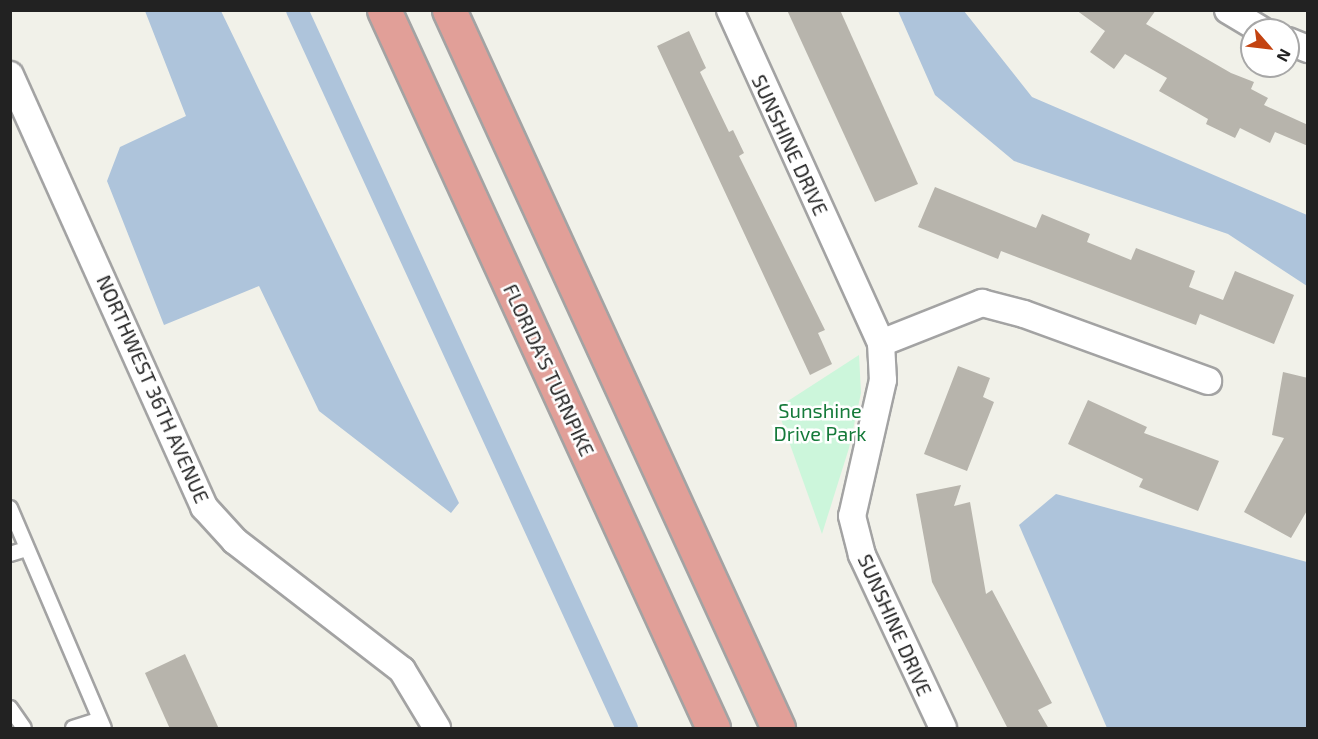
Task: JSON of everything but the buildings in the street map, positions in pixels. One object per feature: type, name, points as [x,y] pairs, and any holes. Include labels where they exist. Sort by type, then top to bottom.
[{"type":"highway","name":"FLORIDA'S TURNPIKE","points":[[384,10],[713,729]]},
{"type":"highway","points":[[449,10],[778,729]]},
{"type":"street","name":"SUNSHINE DRIVE","points":[[730,10],[881,343],[883,380],[852,516],[862,555],[943,729]]},
{"type":"street","points":[[1227,10],[1241,18]]},
{"type":"street","name":"NORTHWEST 36TH AVENUE","points":[[11,74],[204,507],[235,541],[402,670],[437,729]]},
{"type":"street","points":[[881,343],[982,303],[1024,314],[1208,381]]},
{"type":"lane","points":[[10,508],[102,724],[74,729]]},
{"type":"lane","points":[[10,554],[26,549]]},
{"type":"lane","points":[[10,708],[24,729]]},
{"type":"green space","name":"Sunshine Drive Park","points":[[859,355],[861,393],[849,448],[822,534],[777,408]]},
{"type":"water","points":[[145,11],[221,11],[459,503],[451,513],[319,411],[259,286],[164,325],[107,181],[120,147],[186,116]]},
{"type":"water","points":[[898,11],[964,11],[1032,97],[1307,215],[1307,286],[1228,234],[1014,161],[935,95]]},
{"type":"water","points":[[1056,494],[1307,562],[1307,728],[1107,728],[1019,525]]},
{"type":"waterway","points":[[297,10],[627,728]]}]
